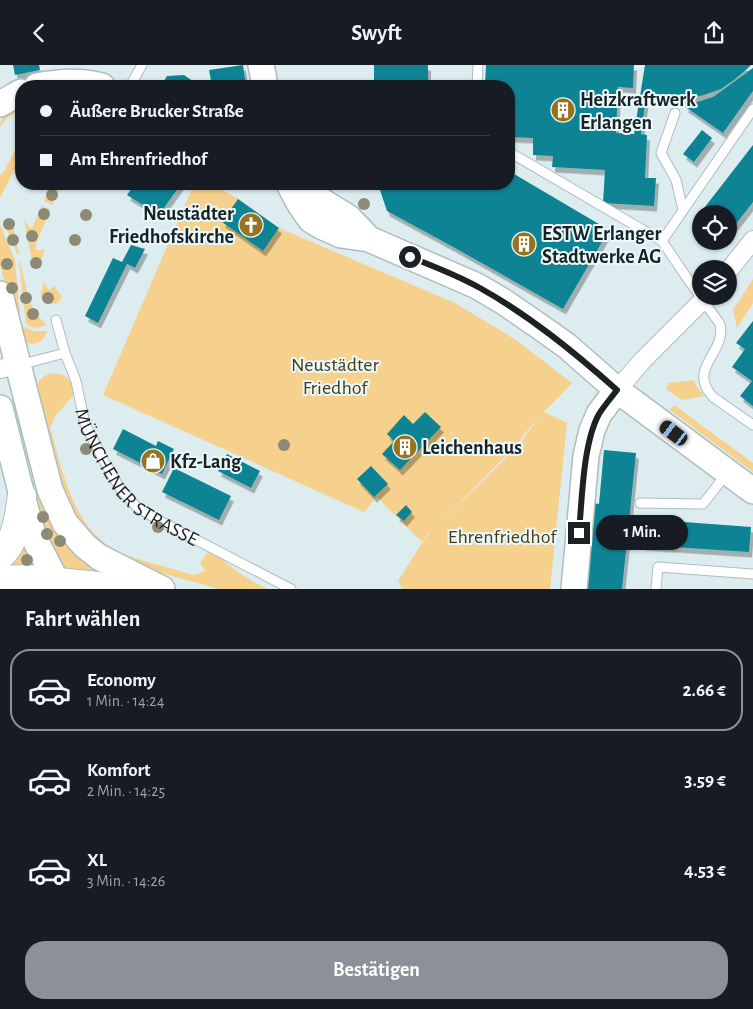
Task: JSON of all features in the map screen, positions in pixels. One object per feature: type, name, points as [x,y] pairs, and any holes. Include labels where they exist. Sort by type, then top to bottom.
[{"type":"highway","points":[[0,557],[8,549],[16,530],[22,496]]},
{"type":"highway","points":[[0,580],[27,579],[60,585],[129,589]]},
{"type":"street","points":[[261,65],[264,80]]},
{"type":"street","points":[[292,190],[311,220],[320,226],[341,235],[369,239],[478,286],[504,302],[567,346],[617,390],[753,491]]},
{"type":"street","points":[[304,190],[349,218],[369,239]]},
{"type":"street","points":[[737,260],[753,240]]},
{"type":"street","points":[[0,294],[9,367],[50,490],[65,523],[85,546],[99,557],[162,589]]},
{"type":"street","points":[[574,589],[586,456],[592,430],[599,414],[643,361],[700,305]]},
{"type":"street","points":[[0,408],[34,538],[60,585]]},
{"type":"lane","points":[[133,80],[142,65]]},
{"type":"lane","points":[[477,80],[478,65]]},
{"type":"lane","points":[[662,241],[753,109]]},
{"type":"lane","points":[[675,113],[661,153],[676,180],[683,210]]},
{"type":"lane","points":[[515,155],[662,241],[692,284]]},
{"type":"lane","points":[[710,305],[722,330],[718,345],[706,366],[705,385],[713,397],[753,425]]},
{"type":"lane","name":"MÜNCHENER STRASSE","points":[[56,320],[65,353],[76,381],[86,424],[104,461],[121,489],[137,507],[160,521],[291,589]]},
{"type":"lane","points":[[9,367],[65,353]]},
{"type":"lane","points":[[640,503],[703,505],[727,473]]},
{"type":"lane","points":[[656,589],[658,567],[753,574]]},
{"type":"green space","points":[[15,108],[15,115],[7,118],[0,127],[2,119]]},
{"type":"green space","points":[[15,150],[15,169],[0,198],[0,175],[3,173]]},
{"type":"green space","points":[[49,190],[58,190],[52,205],[44,201]]},
{"type":"green space","name":"Neustädter Friedhof","points":[[191,190],[223,190],[279,228],[455,303],[516,340],[572,383],[544,412],[567,423],[550,589],[403,589],[398,581],[431,531],[422,542],[377,497],[364,512],[103,395]],"holes":[[[542,415],[521,443],[435,528],[519,442]]]},
{"type":"green space","points":[[42,206],[50,210],[36,244],[36,250],[45,250],[38,267],[33,266],[24,220],[32,228]]},
{"type":"green space","points":[[12,220],[19,254],[3,221]]},
{"type":"green space","points":[[0,225],[15,261],[20,315],[14,317],[0,265]]},
{"type":"green space","points":[[20,261],[29,300],[35,312],[46,325],[38,328],[26,323]]},
{"type":"green space","points":[[753,279],[753,303],[737,328],[733,310]]},
{"type":"green space","points":[[44,282],[49,290],[54,286],[62,297],[58,303],[49,304],[41,298]]},
{"type":"green space","points":[[20,325],[33,331],[47,331],[41,341],[32,344],[24,341]]},
{"type":"green space","points":[[52,373],[66,376],[72,386],[73,396],[56,415],[50,428],[66,484],[83,518],[94,533],[108,546],[126,555],[193,575],[205,570],[200,563],[209,550],[234,569],[267,589],[219,589],[147,569],[120,559],[80,528],[59,487],[35,390],[41,379]]},
{"type":"green space","points":[[694,380],[704,396],[682,400],[666,389],[669,383]]},
{"type":"green space","points":[[674,405],[753,463],[753,472],[670,410]]},
{"type":"green space","points":[[12,407],[33,485],[43,505],[105,573],[61,572],[48,547]]},
{"type":"green space","points":[[21,534],[39,570],[3,565]]},
{"type":"building","points":[[13,65],[39,65],[40,70],[15,75]]},
{"type":"building","points":[[243,65],[245,80],[211,80],[209,70]]},
{"type":"building","points":[[374,65],[428,65],[428,80],[374,80]]},
{"type":"building","name":"Heizkraftwerk Erlangen","points":[[486,65],[634,65],[633,88],[618,87],[616,133],[634,134],[645,65],[751,65],[721,89],[704,95],[671,99],[646,97],[641,134],[647,135],[645,178],[656,178],[654,206],[603,203],[605,170],[552,167],[553,156],[533,155],[533,138],[515,137],[515,80],[485,80]]},
{"type":"building","points":[[753,68],[753,91],[723,133],[684,106],[713,97]]},
{"type":"building","points":[[184,75],[191,80],[165,80],[167,76]]},
{"type":"building","points":[[702,130],[712,138],[694,162],[683,154]]},
{"type":"building","points":[[753,145],[753,202],[737,223],[737,205],[706,205]]},
{"type":"building","name":"ESTW Erlanger Stadtwerke AG","points":[[515,175],[609,230],[563,309],[387,211],[380,190],[515,190]]},
{"type":"building","points":[[131,190],[177,190],[159,215],[127,195]]},
{"type":"building","name":"Neustädter Friedhofskirche","points":[[238,199],[279,228],[263,251],[222,222]]},
{"type":"building","points":[[131,245],[145,249],[135,268],[127,264],[98,323],[85,316],[113,258],[122,262]]},
{"type":"building","points":[[753,321],[753,406],[740,396],[752,381],[732,367],[745,349],[736,343]]},
{"type":"building","name":"Leichenhaus","points":[[425,412],[441,427],[400,470],[382,454],[394,441],[387,434],[404,415],[413,424]]},
{"type":"building","name":"Kfz-Lang","points":[[123,429],[156,446],[158,441],[174,449],[162,474],[113,449]]},
{"type":"building","points":[[604,450],[636,453],[622,589],[585,589],[593,503],[599,504]]},
{"type":"building","points":[[227,454],[260,471],[251,488],[218,471]]},
{"type":"building","points":[[371,466],[388,484],[374,497],[357,479]]},
{"type":"building","points":[[174,468],[231,496],[219,520],[162,492]]},
{"type":"building","points":[[406,505],[412,512],[404,521],[396,515]]},
{"type":"building","points":[[644,519],[751,527],[749,552],[642,545]]},
{"type":"place","name":"Heizkraftwerk Erlangen","points":[[563,110]]},
{"type":"place","name":"Neustädter Friedhofskirche","points":[[251,225]]},
{"type":"place","name":"ESTW Erlanger Stadtwerke AG","points":[[524,244]]},
{"type":"place","name":"Leichenhaus","points":[[405,447]]},
{"type":"place","name":"Kfz-Lang","points":[[153,461]]},
{"type":"route","points":[[410,257],[478,286],[504,302],[567,346],[617,390],[599,414],[592,430],[586,456],[579,533]]},
{"type":"park label","name":"Ehrenfriedhof","points":[[502,536]]}]
